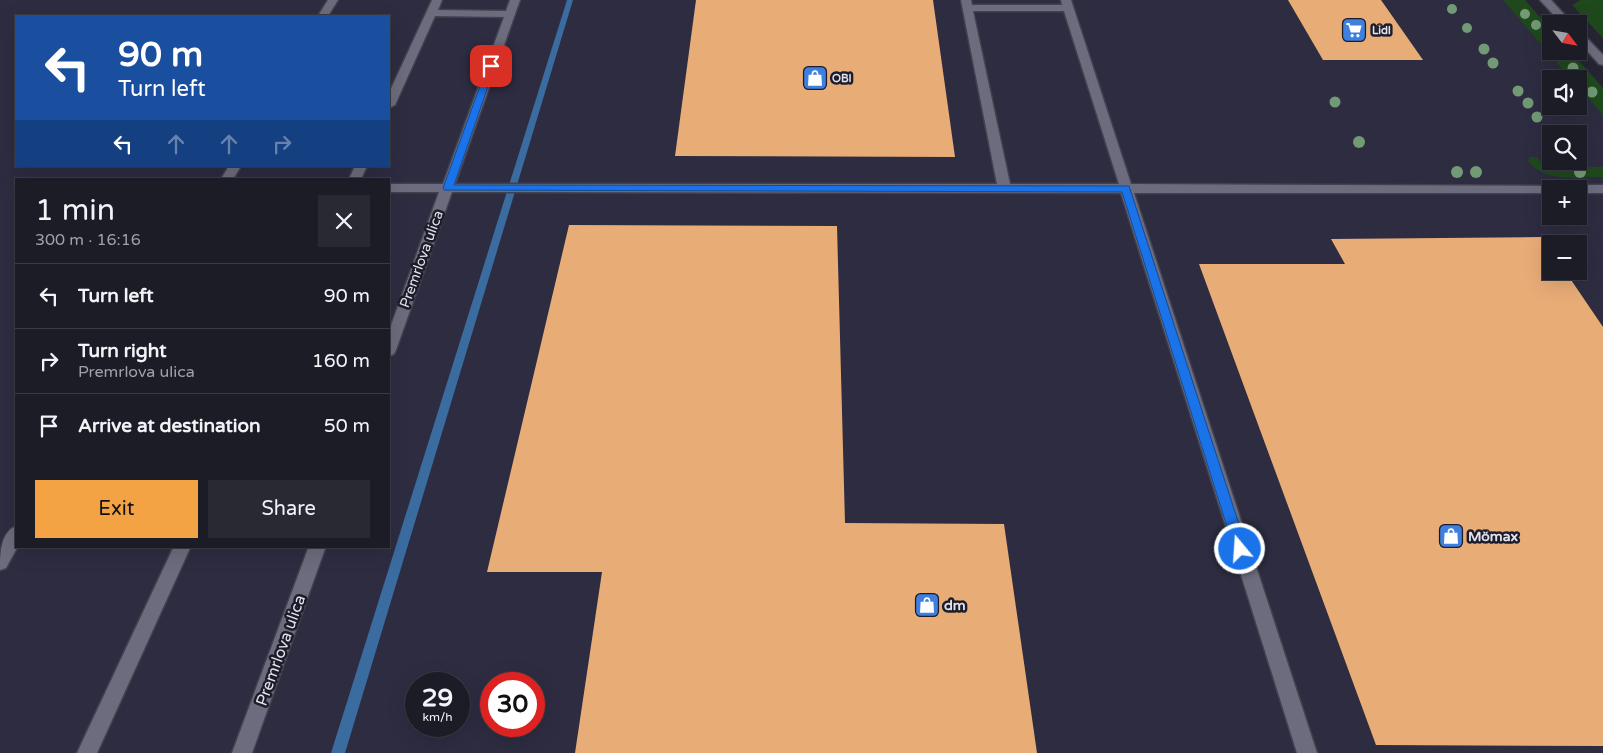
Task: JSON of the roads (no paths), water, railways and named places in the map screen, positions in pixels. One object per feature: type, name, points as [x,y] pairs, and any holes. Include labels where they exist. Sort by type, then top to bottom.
[{"type":"street","points":[[324,15],[333,0]]},
{"type":"street","points":[[390,103],[437,0]]},
{"type":"street","name":"Premrlova ulica","points":[[390,347],[515,0]]},
{"type":"street","points":[[1546,0],[1560,15]]},
{"type":"street","points":[[1004,188],[966,4],[1068,4],[1307,753]]},
{"type":"street","points":[[431,13],[510,14]]},
{"type":"street","points":[[1588,46],[1603,62]]},
{"type":"street","points":[[390,188],[1542,189]]},
{"type":"street","points":[[1587,189],[1603,189]]},
{"type":"street","points":[[0,562],[15,536]]},
{"type":"street","points":[[87,753],[182,548]]},
{"type":"street","name":"Premrlova ulica","points":[[242,753],[317,548]]},
{"type":"waterway","points":[[338,753],[570,0]]},
{"type":"place","name":"Lidl","points":[[1354,30]]},
{"type":"place","name":"OBI","points":[[815,78]]},
{"type":"place","name":"Mömax","points":[[1451,536]]},
{"type":"place","name":"dm","points":[[927,605]]}]
